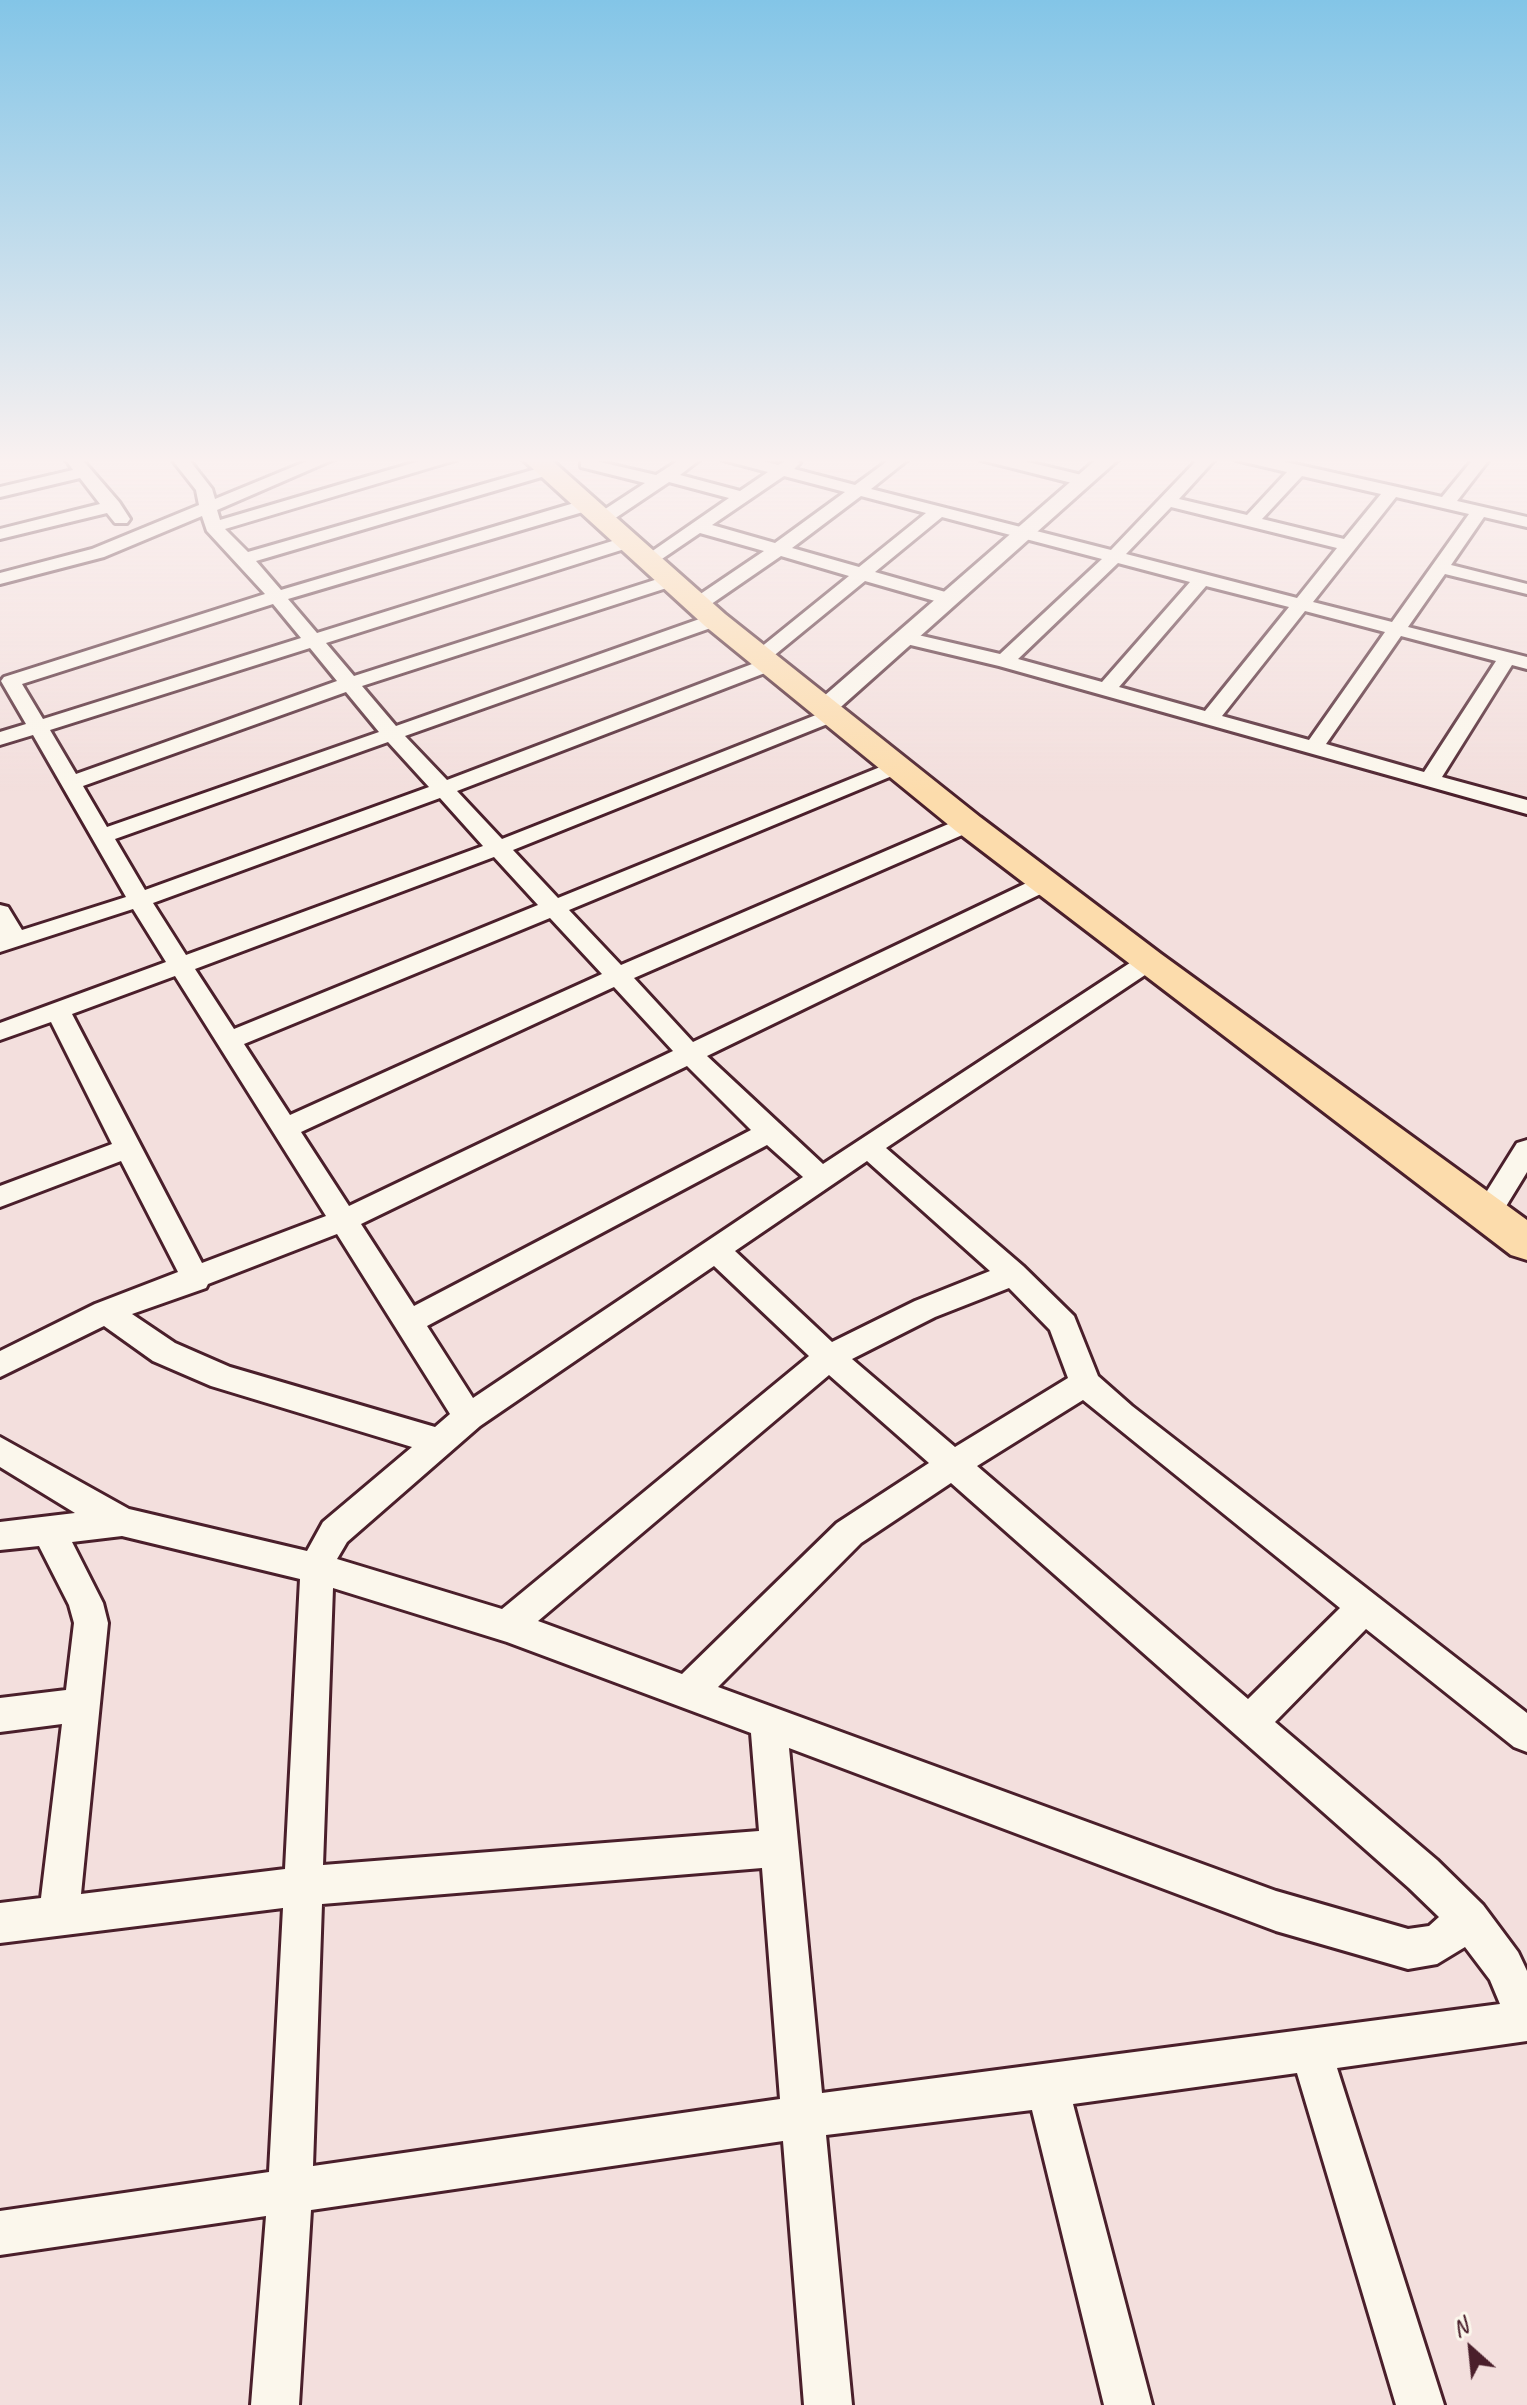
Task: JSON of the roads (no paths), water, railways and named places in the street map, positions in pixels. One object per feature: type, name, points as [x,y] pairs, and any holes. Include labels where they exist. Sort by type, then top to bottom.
[{"type":"main road","points":[[658,569],[706,612],[968,824],[1148,962],[1527,1243]]},
{"type":"street","points":[[0,579],[37,569]]},
{"type":"street","points":[[254,569],[392,734],[689,1053],[769,1132],[823,1179]]},
{"type":"street","points":[[451,569],[279,596],[5,674],[139,900],[469,1417]]},
{"type":"street","points":[[0,739],[540,569]]},
{"type":"street","points":[[70,783],[348,684],[573,569]]},
{"type":"street","points":[[102,836],[392,734],[706,612],[756,569]]},
{"type":"street","points":[[846,569],[949,599]]},
{"type":"street","points":[[0,912],[8,943],[139,900],[444,789],[766,660],[869,569]]},
{"type":"street","points":[[0,1032],[498,848],[829,712],[905,638],[984,569]]},
{"type":"street","points":[[1004,661],[1101,569]]},
{"type":"street","points":[[1163,569],[1517,661],[1429,780]]},
{"type":"street","points":[[1210,718],[1328,569]]},
{"type":"street","points":[[1314,747],[1440,569]]},
{"type":"street","points":[[1446,569],[1527,589]]},
{"type":"street","points":[[1106,690],[1202,579]]},
{"type":"street","points":[[905,638],[1004,661],[1527,807]]},
{"type":"street","points":[[229,1041],[897,767]]},
{"type":"street","points":[[285,1128],[618,976],[968,824]]},
{"type":"street","points":[[0,1365],[106,1312],[196,1280],[344,1220],[1045,883]]},
{"type":"street","points":[[275,2405],[290,2189],[317,1568],[324,1549],[335,1532],[469,1417],[1148,962]]},
{"type":"street","points":[[58,1012],[196,1280]]},
{"type":"street","points":[[409,1322],[769,1132]]},
{"type":"street","points":[[868,1147],[1013,1274],[1063,1324],[1085,1383],[1121,1415],[1527,1735]]},
{"type":"street","points":[[0,1197],[128,1148]]},
{"type":"street","points":[[1487,1214],[1527,1150]]},
{"type":"street","points":[[0,2236],[290,2189],[1527,2019],[1504,1966],[1469,1919],[1423,1874],[829,1357],[716,1251]]},
{"type":"street","points":[[507,1626],[829,1357],[925,1309],[1013,1274]]},
{"type":"street","points":[[106,1312],[164,1352],[222,1377],[440,1442]]},
{"type":"street","points":[[688,1693],[849,1533],[1085,1383]]},
{"type":"street","points":[[0,1450],[59,1489],[122,1522],[317,1568],[507,1626],[1276,1911],[1408,1949],[1437,1944],[1469,1919]]},
{"type":"street","points":[[0,1536],[122,1522]]},
{"type":"street","points":[[48,1530],[86,1603],[91,1623],[59,1915]]},
{"type":"street","points":[[1249,1723],[1364,1607]]},
{"type":"street","points":[[0,1715],[82,1705]]},
{"type":"street","points":[[768,1721],[828,2405]]},
{"type":"street","points":[[0,1923],[305,1886],[779,1848]]},
{"type":"street","points":[[1310,2049],[1420,2405]]},
{"type":"street","points":[[1047,2087],[1128,2405]]}]
